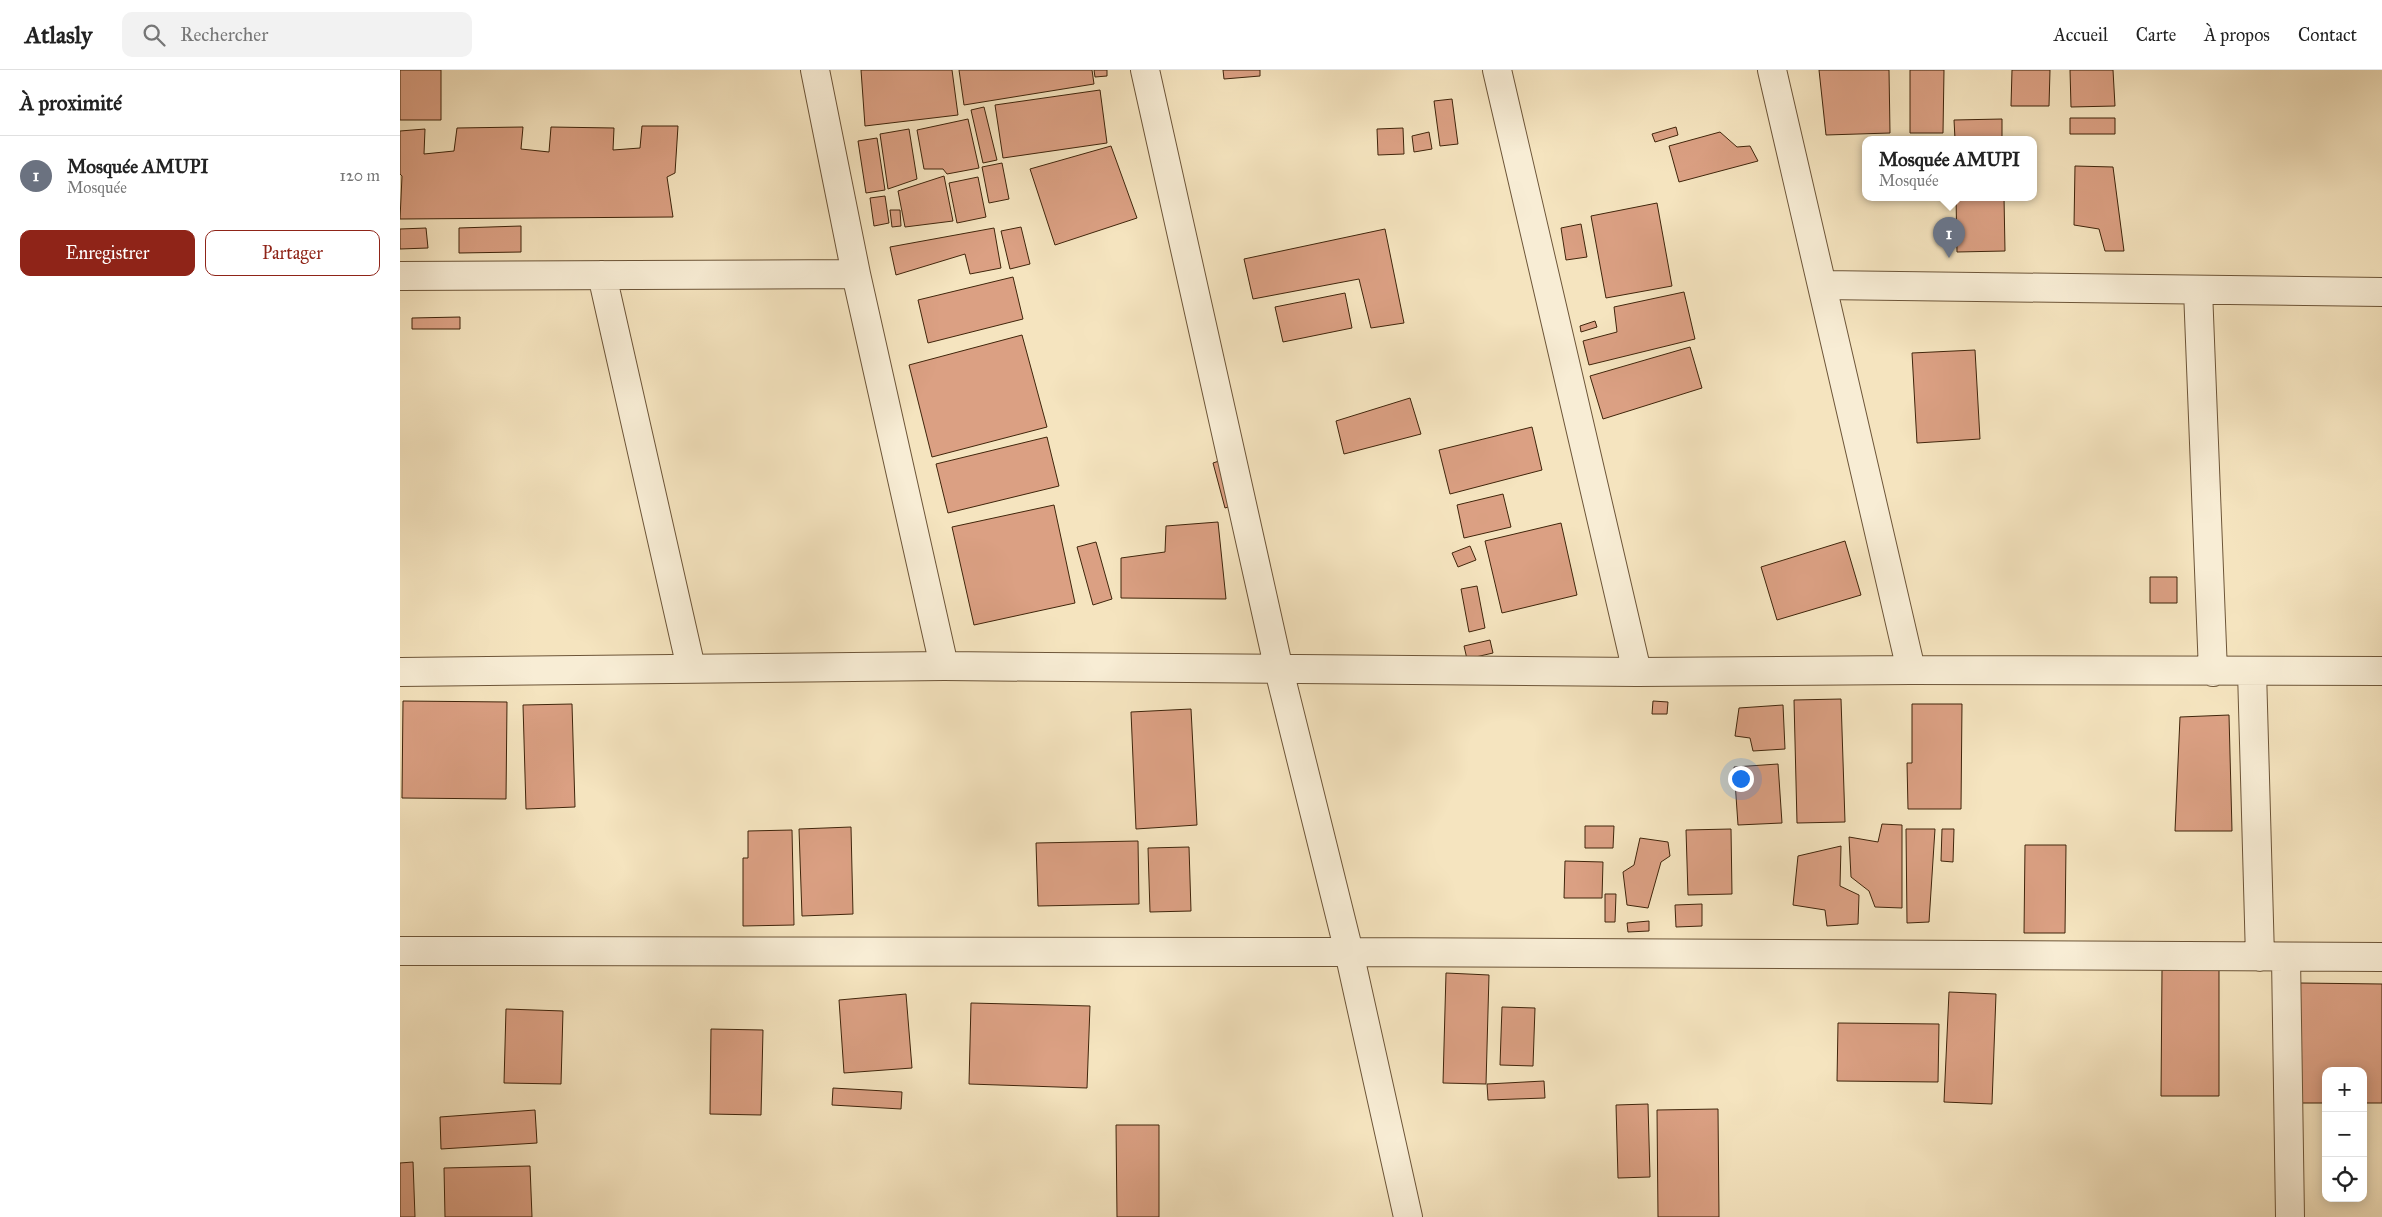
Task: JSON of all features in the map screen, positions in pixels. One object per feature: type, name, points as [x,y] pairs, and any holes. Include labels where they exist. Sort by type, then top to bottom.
[{"type":"street","points":[[815,70],[856,274],[944,666]]},
{"type":"street","points":[[1145,70],[1279,670],[1349,952],[1408,1217]]},
{"type":"street","points":[[1497,70],[1637,672]]},
{"type":"street","points":[[1772,70],[1824,285],[1911,670]]},
{"type":"street","points":[[400,276],[856,274]]},
{"type":"street","points":[[602,275],[691,668]]},
{"type":"street","points":[[1824,285],[2382,292]]},
{"type":"street","points":[[2198,290],[2213,672]]},
{"type":"street","points":[[400,672],[944,666],[1637,672],[1911,670],[2382,671]]},
{"type":"street","points":[[2252,671],[2290,1217]]},
{"type":"street","points":[[400,951],[1349,952],[2382,957]]},
{"type":"building","points":[[400,70],[441,70],[441,120],[400,120]]},
{"type":"building","points":[[861,70],[952,70],[958,115],[865,126]]},
{"type":"building","points":[[959,70],[1092,70],[1094,84],[964,105]]},
{"type":"building","points":[[1094,70],[1107,70],[1107,76],[1095,77]]},
{"type":"building","points":[[1223,70],[1260,70],[1260,76],[1224,79]]},
{"type":"building","points":[[1819,70],[1889,70],[1890,133],[1826,135]]},
{"type":"building","points":[[1910,70],[1944,70],[1943,133],[1910,133]]},
{"type":"building","points":[[2012,70],[2050,70],[2049,106],[2011,106]]},
{"type":"building","points":[[2070,70],[2113,70],[2115,106],[2071,107]]},
{"type":"building","points":[[1100,90],[1107,143],[1003,158],[995,105]]},
{"type":"building","points":[[1452,99],[1458,144],[1440,146],[1434,101]]},
{"type":"building","points":[[984,107],[997,160],[983,163],[971,110]]},
{"type":"building","points":[[2070,118],[2115,118],[2115,134],[2070,134]]},
{"type":"building","points":[[968,119],[979,168],[947,174],[943,169],[924,169],[917,130]]},
{"type":"building","points":[[2002,119],[2002,136],[1955,136],[1954,120]]},
{"type":"building","points":[[642,126],[678,126],[675,173],[667,177],[673,217],[400,219],[402,176],[400,174],[400,131],[425,129],[424,154],[454,151],[457,128],[523,127],[521,149],[549,152],[551,127],[614,128],[613,150],[640,148]]},
{"type":"building","points":[[1676,127],[1678,135],[1655,142],[1652,134]]},
{"type":"building","points":[[1403,128],[1404,154],[1378,155],[1377,129]]},
{"type":"building","points":[[909,129],[917,179],[888,189],[880,134]]},
{"type":"building","points":[[1429,132],[1432,149],[1414,152],[1412,136]]},
{"type":"building","points":[[1720,132],[1737,147],[1750,146],[1758,161],[1679,182],[1669,146]]},
{"type":"building","points":[[877,138],[885,190],[866,193],[858,141]]},
{"type":"building","points":[[1111,146],[1137,218],[1055,245],[1030,169]]},
{"type":"building","points":[[1002,163],[1009,199],[989,203],[982,167]]},
{"type":"building","points":[[2075,166],[2113,167],[2124,251],[2105,251],[2099,229],[2074,225]]},
{"type":"building","points":[[944,176],[953,221],[905,227],[898,191]]},
{"type":"building","points":[[978,177],[986,217],[957,223],[949,183]]},
{"type":"building","points":[[885,196],[889,223],[874,226],[870,198]]},
{"type":"building","points":[[1956,201],[2004,201],[2005,251],[1957,252]]},
{"type":"building","points":[[1657,203],[1672,286],[1606,298],[1591,216]]},
{"type":"building","points":[[890,210],[900,210],[901,226],[892,227]]},
{"type":"building","points":[[1581,224],[1587,257],[1566,260],[1561,228]]},
{"type":"building","points":[[521,226],[521,252],[459,253],[459,228]]},
{"type":"building","points":[[1021,227],[1030,264],[1010,269],[1001,231]]},
{"type":"building","points":[[426,228],[428,248],[400,249],[400,229]]},
{"type":"building","points":[[994,228],[1001,268],[970,274],[965,254],[896,275],[890,247]]},
{"type":"building","points":[[1385,229],[1404,323],[1371,328],[1359,279],[1253,299],[1244,259]]},
{"type":"building","points":[[1013,277],[1023,319],[928,343],[918,300]]},
{"type":"building","points":[[1684,292],[1695,339],[1589,365],[1583,341],[1617,332],[1614,307]]},
{"type":"building","points":[[1345,293],[1352,328],[1283,342],[1275,307]]},
{"type":"building","points":[[460,317],[460,329],[412,329],[412,318]]},
{"type":"building","points":[[1595,321],[1597,327],[1581,332],[1580,326]]},
{"type":"building","points":[[1022,335],[1047,427],[932,457],[909,365]]},
{"type":"building","points":[[1690,347],[1702,388],[1603,419],[1590,376]]},
{"type":"building","points":[[1975,350],[1980,439],[1917,443],[1912,353]]},
{"type":"building","points":[[1410,398],[1421,434],[1344,454],[1336,421]]},
{"type":"building","points":[[1532,427],[1542,470],[1450,494],[1439,450]]},
{"type":"building","points":[[1047,437],[1059,486],[948,513],[936,464]]},
{"type":"building","points":[[1225,459],[1238,504],[1225,508],[1213,463]]},
{"type":"building","points":[[1503,494],[1511,527],[1464,538],[1457,505]]},
{"type":"building","points":[[1054,505],[1075,603],[974,625],[952,527]]},
{"type":"building","points":[[1218,522],[1226,599],[1121,598],[1121,558],[1165,552],[1166,526]]},
{"type":"building","points":[[1561,523],[1577,595],[1502,613],[1485,541]]},
{"type":"building","points":[[1845,541],[1861,595],[1777,620],[1761,567]]},
{"type":"building","points":[[1096,542],[1112,599],[1093,605],[1077,547]]},
{"type":"building","points":[[1470,546],[1476,560],[1458,567],[1452,553]]},
{"type":"building","points":[[2150,577],[2177,577],[2177,603],[2150,603]]},
{"type":"building","points":[[1477,586],[1485,628],[1469,632],[1461,589]]},
{"type":"building","points":[[1490,640],[1493,653],[1467,659],[1464,646]]},
{"type":"building","points":[[1841,699],[1845,822],[1797,823],[1794,700]]},
{"type":"building","points":[[403,701],[507,702],[506,799],[402,798]]},
{"type":"building","points":[[1653,701],[1668,702],[1667,714],[1652,714]]},
{"type":"building","points":[[572,704],[575,807],[526,809],[523,705]]},
{"type":"building","points":[[1912,704],[1962,704],[1961,809],[1908,809],[1907,763],[1912,763]]},
{"type":"building","points":[[1783,705],[1785,749],[1753,751],[1750,738],[1735,736],[1739,708]]},
{"type":"building","points":[[1191,709],[1197,825],[1136,829],[1131,712]]},
{"type":"building","points":[[2229,715],[2232,831],[2175,831],[2180,717]]},
{"type":"building","points":[[1778,764],[1782,823],[1738,825],[1734,767]]},
{"type":"building","points":[[1882,824],[1902,825],[1902,908],[1875,907],[1869,891],[1851,877],[1849,837],[1878,842]]},
{"type":"building","points":[[1585,826],[1614,826],[1613,848],[1585,848]]},
{"type":"building","points":[[851,827],[853,914],[802,916],[799,829]]},
{"type":"building","points":[[1731,829],[1732,894],[1688,895],[1686,830]]},
{"type":"building","points":[[1906,829],[1935,829],[1929,922],[1907,923]]},
{"type":"building","points":[[1942,829],[1954,829],[1953,862],[1941,861]]},
{"type":"building","points":[[792,830],[794,925],[743,926],[743,858],[748,858],[748,831]]},
{"type":"building","points":[[1640,838],[1668,842],[1670,856],[1661,862],[1648,908],[1627,905],[1623,872],[1634,865]]},
{"type":"building","points":[[1138,841],[1139,904],[1038,906],[1036,843]]},
{"type":"building","points":[[2025,845],[2066,845],[2065,933],[2024,933]]},
{"type":"building","points":[[1841,846],[1840,886],[1859,895],[1858,924],[1827,926],[1825,910],[1793,905],[1798,856]]},
{"type":"building","points":[[1189,847],[1191,911],[1150,912],[1148,848]]},
{"type":"building","points":[[1565,861],[1603,862],[1602,898],[1564,898]]},
{"type":"building","points":[[1605,894],[1616,894],[1615,922],[1605,922]]},
{"type":"building","points":[[1702,904],[1702,926],[1676,927],[1675,905]]},
{"type":"building","points":[[1649,921],[1649,931],[1628,932],[1627,923]]},
{"type":"building","points":[[2162,970],[2219,970],[2219,1096],[2161,1096]]},
{"type":"building","points":[[1446,973],[1489,975],[1486,1084],[1443,1083]]},
{"type":"building","points":[[2300,983],[2382,984],[2382,1103],[2367,1103],[2367,1067],[2322,1067],[2322,1103],[2295,1103]]},
{"type":"building","points":[[1949,992],[1996,994],[1992,1104],[1944,1102]]},
{"type":"building","points":[[906,994],[912,1068],[844,1073],[839,1000]]},
{"type":"building","points":[[971,1003],[1090,1006],[1087,1088],[969,1084]]},
{"type":"building","points":[[1502,1007],[1535,1008],[1533,1066],[1500,1065]]},
{"type":"building","points":[[506,1009],[563,1011],[561,1084],[504,1083]]},
{"type":"building","points":[[1838,1023],[1939,1024],[1938,1082],[1837,1081]]},
{"type":"building","points":[[711,1029],[763,1030],[761,1115],[710,1114]]},
{"type":"building","points":[[1544,1081],[1545,1098],[1488,1100],[1487,1084]]},
{"type":"building","points":[[833,1088],[902,1092],[901,1109],[832,1105]]},
{"type":"building","points":[[1648,1104],[1650,1177],[1618,1178],[1616,1105]]},
{"type":"building","points":[[1718,1109],[1719,1217],[1658,1217],[1657,1110]]},
{"type":"building","points":[[535,1110],[537,1143],[441,1149],[440,1117]]},
{"type":"building","points":[[1116,1125],[1159,1125],[1159,1217],[1117,1217]]},
{"type":"building","points":[[413,1162],[415,1217],[400,1217],[400,1163]]},
{"type":"building","points":[[530,1166],[532,1217],[445,1217],[444,1168]]},
{"type":"place","name":"Mosquée AMUPI","points":[[1949,258]]}]
